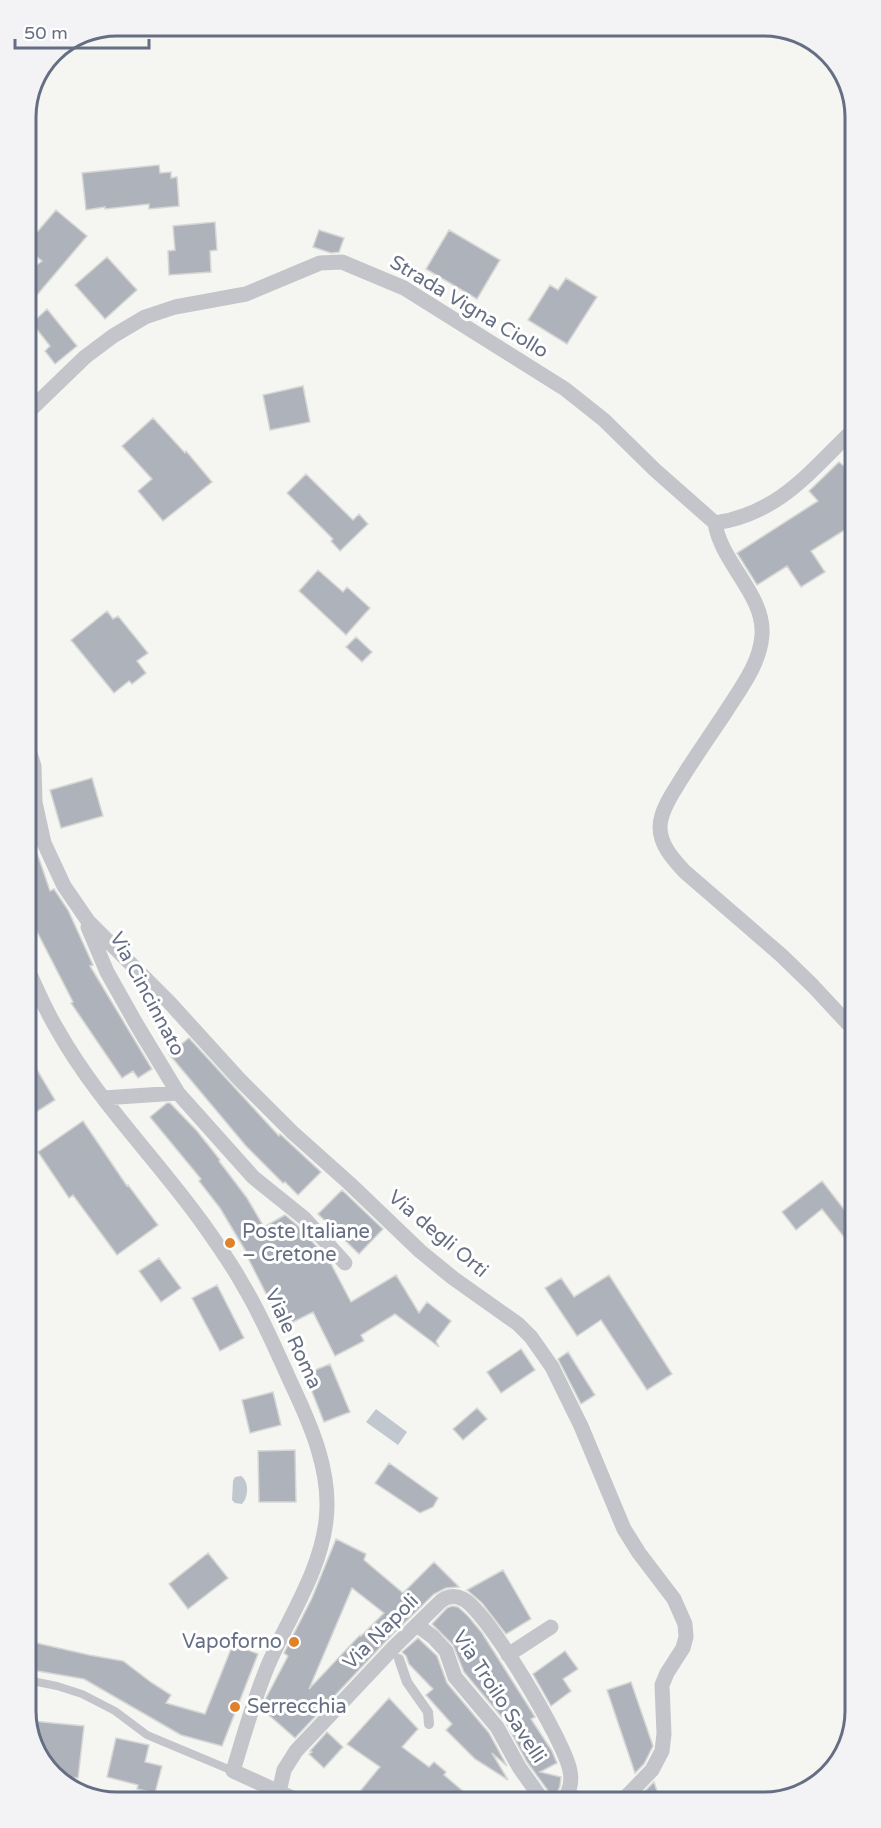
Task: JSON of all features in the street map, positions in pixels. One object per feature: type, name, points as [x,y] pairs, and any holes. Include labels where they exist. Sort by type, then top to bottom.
[{"type":"street","name":"Strada Vigna Ciollo","points":[[36,404],[85,357],[118,332],[145,317],[175,307],[246,294],[320,263],[342,262],[404,288],[565,389],[604,420],[655,470],[715,523]]},
{"type":"street","points":[[845,438],[798,484],[778,500],[747,515],[715,523],[723,548],[757,607],[762,627],[761,643],[752,669],[672,795],[660,825],[662,838],[670,855],[684,871],[781,955],[845,1020]]},
{"type":"street","name":"Via degli Orti","points":[[36,807],[44,843],[64,886],[98,932],[169,1002],[239,1079],[292,1132],[436,1265],[518,1324],[531,1337],[552,1367],[581,1426],[629,1538],[668,1591],[685,1624],[686,1642],[662,1685],[664,1739],[660,1757],[652,1770],[631,1792]]},
{"type":"street","name":"Via Cincinnato","points":[[82,913],[107,972],[178,1093],[253,1177],[304,1218],[345,1263]]},
{"type":"street","name":"Viale Roma","points":[[36,986],[57,1030],[103,1098],[195,1213],[244,1286],[303,1410],[323,1469],[327,1491],[327,1512],[319,1554],[263,1677],[233,1771]]},
{"type":"street","points":[[103,1098],[178,1093]]},
{"type":"street","name":"Via Napoli","points":[[279,1792],[282,1776],[291,1757],[417,1624],[445,1598],[463,1599],[474,1609],[508,1655]]},
{"type":"street","name":"Via Troilo Savelli","points":[[417,1624],[444,1648],[449,1656],[455,1677],[497,1727],[519,1767],[537,1792]]},
{"type":"street","points":[[551,1627],[508,1655],[566,1756],[571,1776],[568,1792]]},
{"type":"street","points":[[399,1659],[407,1682],[428,1712],[429,1724]]},
{"type":"street","points":[[233,1771],[279,1792]]},
{"type":"lane","points":[[36,1682],[82,1694],[115,1711],[147,1735],[233,1771]]},
{"type":"shaded area","points":[[376,1409],[407,1432],[398,1445],[366,1422]]},
{"type":"shaded area","points":[[241,1476],[246,1482],[247,1489],[242,1504],[232,1500],[233,1481],[235,1477]]},
{"type":"building","points":[[159,165],[160,173],[171,172],[171,178],[177,177],[179,206],[149,209],[149,204],[86,210],[82,173]]},
{"type":"building","points":[[56,210],[87,236],[36,296],[36,266],[42,261],[36,256],[36,233]]},
{"type":"building","points":[[215,222],[217,250],[210,251],[211,272],[169,275],[168,251],[175,250],[173,226]]},
{"type":"building","points":[[319,230],[344,238],[339,252],[331,253],[313,247]]},
{"type":"building","points":[[449,230],[500,260],[477,299],[426,269]]},
{"type":"building","points":[[107,257],[137,290],[105,319],[75,285]]},
{"type":"building","points":[[566,278],[597,297],[567,344],[528,320],[550,285],[558,290]]},
{"type":"building","points":[[47,309],[77,346],[55,364],[45,351],[50,346],[36,328],[36,319]]},
{"type":"building","points":[[303,386],[310,422],[270,430],[263,395]]},
{"type":"building","points":[[153,418],[185,453],[186,451],[212,482],[163,521],[138,491],[152,479],[122,446]]},
{"type":"building","points":[[839,462],[845,467],[845,530],[811,551],[825,572],[801,587],[787,566],[757,585],[737,553],[818,501],[809,491]]},
{"type":"building","points":[[306,474],[353,520],[359,514],[368,524],[340,551],[331,541],[333,539],[287,493]]},
{"type":"building","points":[[318,570],[343,592],[347,587],[370,608],[346,635],[299,591]]},
{"type":"building","points":[[107,611],[113,619],[118,616],[148,653],[137,661],[146,673],[132,684],[129,681],[114,693],[71,640]]},
{"type":"building","points":[[356,637],[372,652],[362,662],[346,647]]},
{"type":"building","points":[[92,778],[103,816],[61,828],[50,790]]},
{"type":"building","points":[[36,850],[50,891],[54,889],[68,910],[93,965],[90,966],[152,1069],[138,1078],[133,1071],[122,1078],[71,1003],[73,1002],[36,930]]},
{"type":"building","points":[[189,1038],[279,1136],[280,1134],[321,1172],[298,1195],[246,1146],[169,1054]]},
{"type":"building","points":[[36,1068],[55,1100],[36,1112]]},
{"type":"building","points":[[170,1103],[197,1131],[220,1160],[264,1227],[285,1215],[297,1225],[329,1260],[351,1302],[396,1275],[419,1313],[427,1302],[451,1321],[436,1341],[439,1347],[395,1314],[361,1335],[364,1341],[335,1356],[313,1312],[283,1327],[248,1255],[220,1208],[199,1181],[201,1179],[150,1117]]},
{"type":"building","points":[[83,1121],[127,1186],[158,1225],[117,1255],[73,1195],[69,1198],[38,1152]]},
{"type":"building","points":[[822,1181],[845,1211],[845,1236],[822,1209],[796,1230],[782,1212]]},
{"type":"building","points":[[342,1190],[383,1229],[359,1254],[318,1214]]},
{"type":"building","points":[[159,1258],[181,1288],[161,1302],[139,1271]]},
{"type":"building","points":[[609,1275],[672,1374],[647,1390],[601,1320],[577,1336],[545,1288],[561,1278],[574,1297]]},
{"type":"building","points":[[217,1285],[244,1338],[220,1351],[192,1298]]},
{"type":"building","points":[[521,1349],[535,1370],[501,1393],[487,1372]]},
{"type":"building","points":[[568,1352],[595,1395],[581,1404],[558,1359]]},
{"type":"building","points":[[330,1364],[350,1412],[324,1422],[305,1374]]},
{"type":"building","points":[[273,1392],[281,1425],[250,1433],[242,1400]]},
{"type":"building","points":[[477,1408],[487,1419],[463,1440],[453,1429]]},
{"type":"building","points":[[295,1450],[296,1502],[259,1502],[258,1451]]},
{"type":"building","points":[[389,1463],[438,1498],[433,1507],[420,1513],[375,1483]]},
{"type":"building","points":[[336,1539],[366,1554],[364,1560],[403,1593],[434,1562],[459,1587],[446,1588],[434,1594],[388,1639],[295,1738],[262,1709],[288,1656],[284,1653],[312,1598]],"holes":[[[352,1588],[384,1613],[360,1635],[309,1689]]]},
{"type":"building","points":[[208,1553],[228,1578],[188,1609],[169,1584]]},
{"type":"building","points":[[503,1570],[531,1619],[506,1634],[482,1603],[467,1590]]},
{"type":"building","points":[[458,1607],[482,1633],[535,1717],[531,1719],[552,1751],[557,1763],[540,1772],[561,1777],[558,1792],[549,1792],[527,1762],[505,1721],[464,1672],[453,1645],[432,1624],[447,1608]]},
{"type":"building","points":[[418,1638],[437,1656],[447,1683],[489,1733],[507,1766],[492,1753],[508,1780],[475,1759],[446,1730],[452,1724],[426,1695],[433,1689],[409,1664],[402,1652]]},
{"type":"building","points":[[36,1643],[123,1661],[171,1695],[166,1703],[205,1714],[233,1644],[258,1654],[222,1746],[181,1735],[84,1679],[36,1671]]},
{"type":"building","points":[[565,1651],[578,1669],[563,1679],[571,1691],[551,1706],[533,1674]]},
{"type":"building","points":[[631,1682],[653,1746],[644,1764],[635,1773],[607,1690]]},
{"type":"building","points":[[389,1698],[418,1729],[402,1747],[429,1767],[434,1762],[446,1772],[444,1775],[464,1792],[364,1792],[361,1790],[380,1767],[347,1744]]},
{"type":"building","points":[[37,1722],[84,1726],[78,1778],[71,1777],[60,1768],[47,1752]]},
{"type":"building","points":[[327,1732],[343,1747],[324,1768],[309,1754]]},
{"type":"building","points":[[116,1738],[149,1745],[145,1762],[162,1766],[155,1792],[137,1789],[138,1785],[107,1777]]},
{"type":"building","points":[[654,1782],[657,1792],[644,1792]]},
{"type":"place","name":"Poste Italiane – Cretone","points":[[230,1243]]},
{"type":"place","name":"Vapoforno","points":[[294,1642]]},
{"type":"place","name":"Serrecchia","points":[[235,1707]]}]
